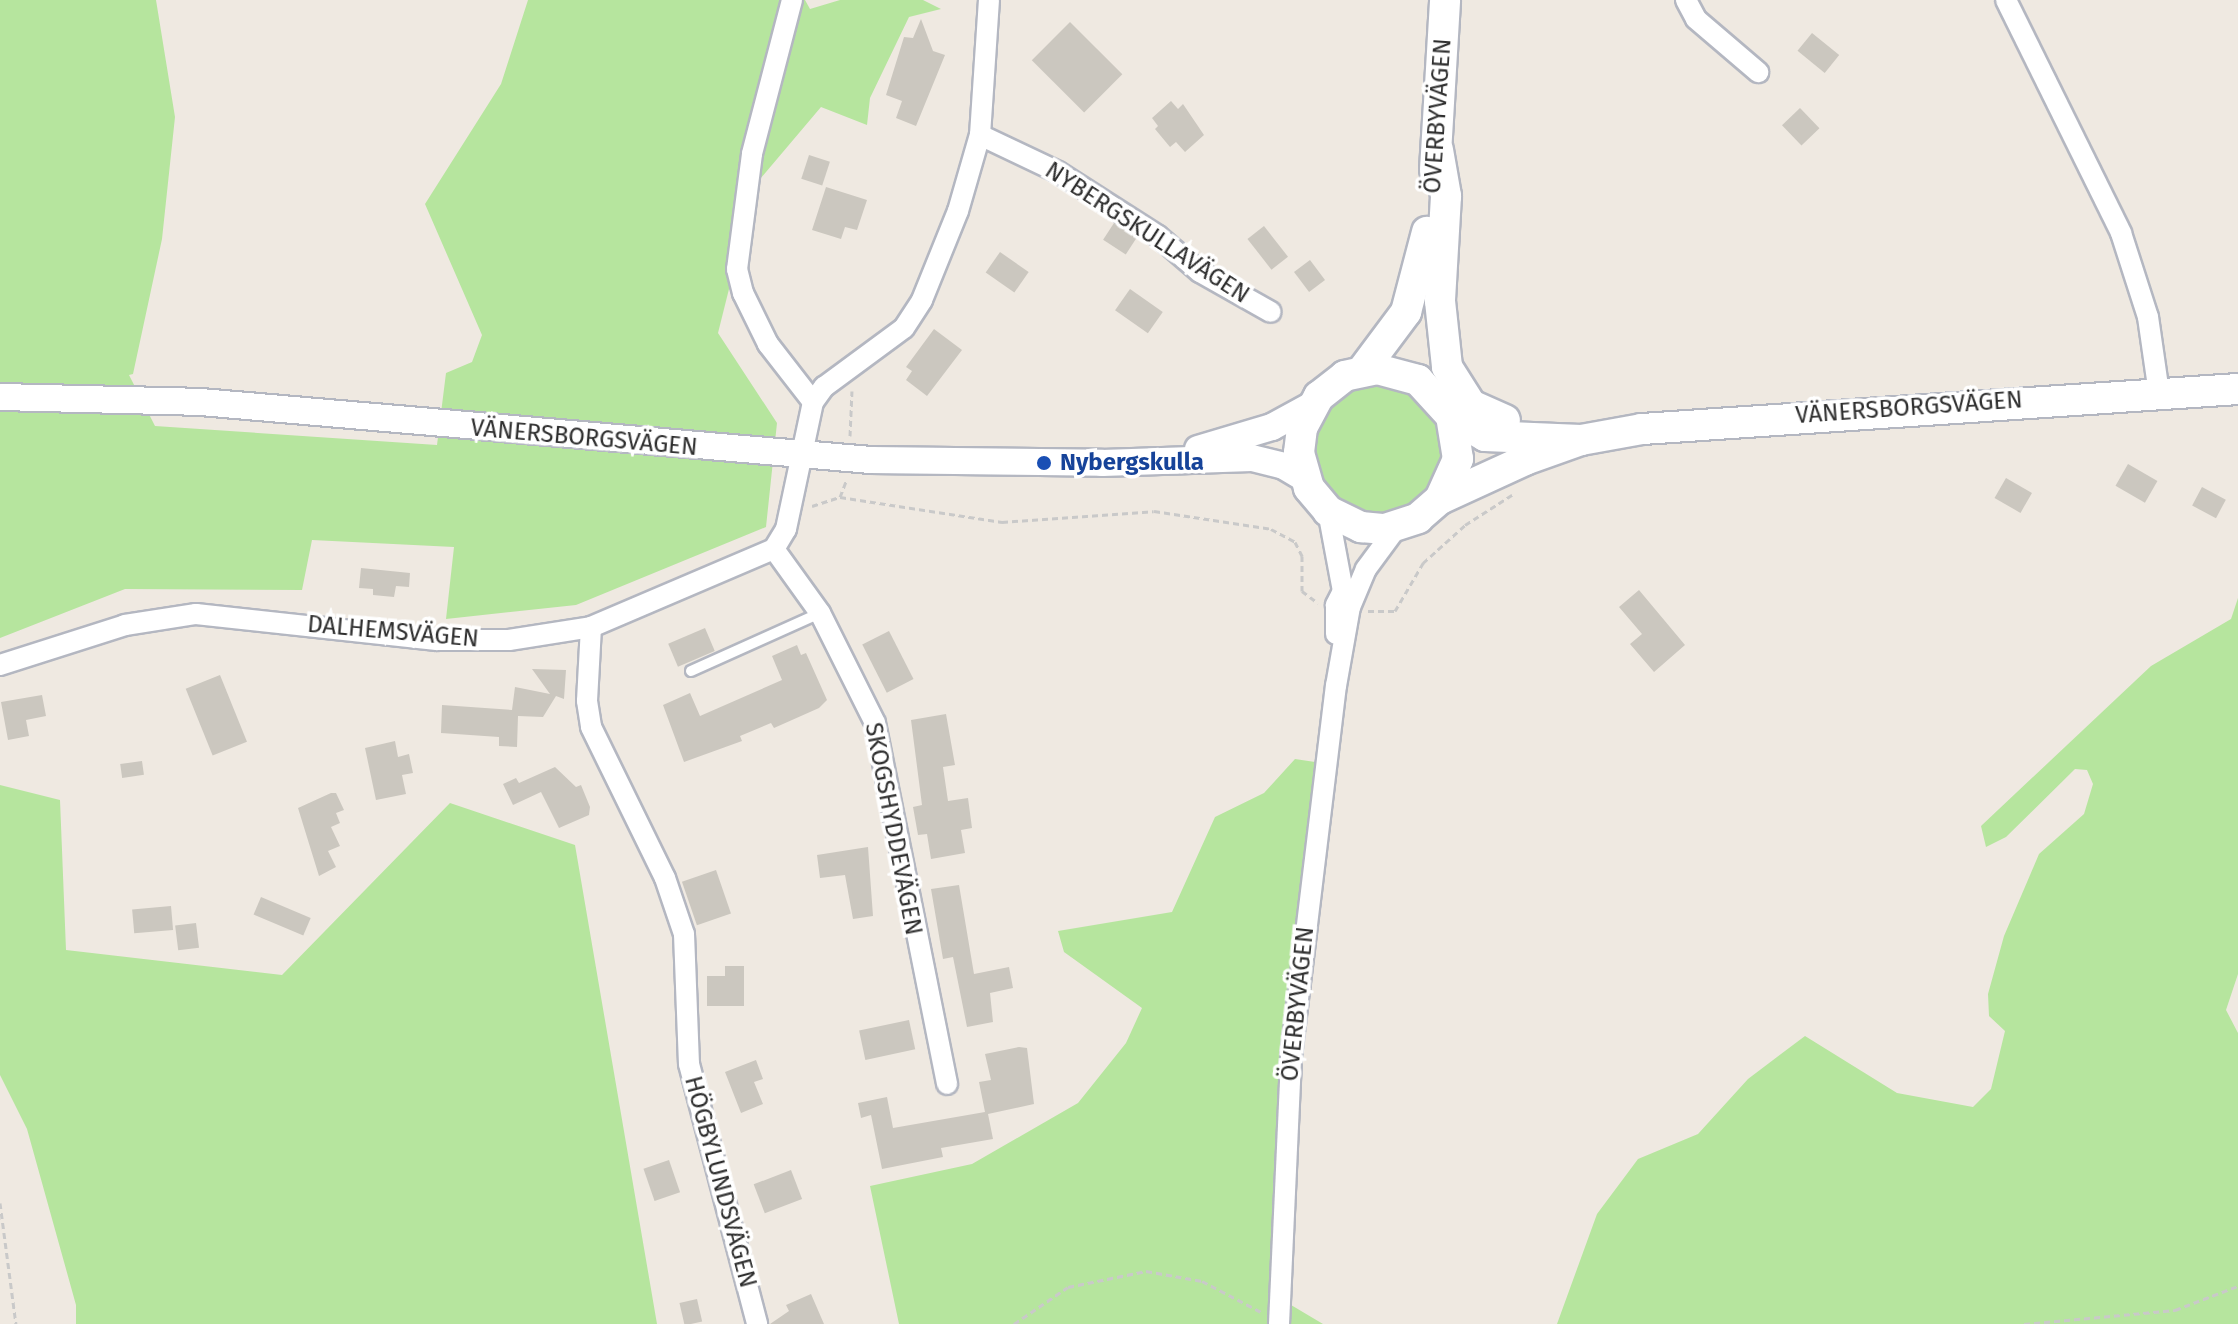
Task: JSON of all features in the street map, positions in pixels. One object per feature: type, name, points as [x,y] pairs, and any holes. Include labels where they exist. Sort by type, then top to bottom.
[{"type":"main road","name":"ÖVERBYVÄGEN","points":[[1440,499],[1458,459],[1424,345],[1427,232],[1438,150],[1445,0]]},
{"type":"main road","points":[[1438,150],[1446,196],[1440,330],[1458,391],[1483,414],[1499,419],[1642,429]]},
{"type":"main road","name":"ÖVERBYVÄGEN","points":[[1362,371],[1406,312],[1427,232]]},
{"type":"main road","name":"VÄNERSBORGSVÄGEN","points":[[1312,405],[1336,382],[1362,371],[1398,372],[1485,436],[1581,440]]},
{"type":"main road","name":"VÄNERSBORGSVÄGEN","points":[[1397,527],[1418,518],[1440,499],[1484,477],[1581,440],[1642,429],[2238,389]]},
{"type":"main road","points":[[1312,405],[1299,440],[1304,478],[1328,511],[1361,527],[1397,527]]},
{"type":"street","points":[[792,0],[752,154],[737,269],[743,293],[768,344],[813,402]]},
{"type":"street","points":[[774,549],[786,529],[813,402],[824,387],[904,328],[922,300],[958,211],[980,135],[989,0]]},
{"type":"street","points":[[1686,0],[1696,19],[1758,72]]},
{"type":"street","points":[[2006,0],[2121,233],[2148,317],[2159,393]]},
{"type":"street","name":"NYBERGSKULLAVÄGEN","points":[[980,135],[1058,172],[1158,236],[1200,272],[1271,312]]},
{"type":"street","name":"VÄNERSBORGSVÄGEN","points":[[0,397],[201,402],[802,455],[946,462],[1252,458],[1284,466],[1304,478]]},
{"type":"street","name":"VÄNERSBORGSVÄGEN","points":[[1169,460],[1272,427],[1312,405]]},
{"type":"street","name":"ÖVERBYVÄGEN","points":[[1328,511],[1343,591],[1336,605],[1336,686]]},
{"type":"street","name":"ÖVERBYVÄGEN","points":[[1279,1324],[1291,1057],[1336,686],[1350,607],[1366,569],[1397,527]]},
{"type":"street","name":"SKOGSHYDDEVÄGEN","points":[[774,549],[820,613],[875,723],[947,1084]]},
{"type":"street","name":"DALHEMSVÄGEN","points":[[0,665],[125,625],[196,614],[466,642],[591,627],[774,549]]},
{"type":"street","name":"HÖGBYLUNDSVÄGEN","points":[[591,627],[587,701],[591,727],[665,878],[684,934],[689,1064],[757,1324]]},
{"type":"lane","points":[[691,671],[820,613]]},
{"type":"path","points":[[0,1203],[16,1324]]},
{"type":"path","points":[[1014,1324],[1068,1287],[1146,1271],[1202,1281],[1261,1312]]},
{"type":"path","points":[[2024,1324],[2175,1310],[2238,1286]]},
{"type":"green space","points":[[0,0],[156,0],[175,117],[162,239],[133,374],[129,375],[155,426],[437,445],[446,373],[472,362],[482,335],[425,204],[501,84],[528,0],[805,0],[810,9],[840,0],[923,0],[941,9],[909,17],[870,98],[867,125],[821,107],[755,185],[718,333],[777,423],[766,527],[576,605],[446,619],[454,547],[312,540],[302,590],[125,589],[0,638]]},
{"type":"green space","points":[[1378,383],[1404,388],[1426,402],[1440,424],[1445,450],[1440,476],[1426,498],[1404,512],[1378,517],[1352,512],[1330,498],[1316,476],[1311,450],[1316,424],[1330,402],[1352,388]]},
{"type":"green space","points":[[2238,598],[2238,974],[2226,1010],[2238,1033],[2238,1324],[1557,1324],[1597,1214],[1638,1159],[1698,1134],[1748,1079],[1805,1036],[1897,1093],[1973,1107],[1991,1089],[2005,1031],[1989,1016],[1988,994],[2004,936],[2039,854],[2084,814],[2093,784],[2087,770],[2075,769],[2006,837],[1986,847],[1981,826],[2151,666],[2231,619]]},
{"type":"green space","points":[[1295,759],[1315,762],[1298,907],[1269,1292],[1323,1324],[899,1324],[870,1186],[972,1164],[1078,1103],[1126,1043],[1142,1008],[1064,952],[1058,931],[1172,912],[1215,817],[1264,793]]},
{"type":"green space","points":[[0,785],[60,800],[66,950],[282,975],[450,803],[575,845],[657,1324],[76,1324],[76,1305],[27,1129],[0,1075]]},
{"type":"building","points":[[921,19],[933,51],[945,55],[916,126],[896,118],[902,101],[886,95],[904,37],[913,38]]},
{"type":"building","points":[[1070,22],[1122,74],[1084,113],[1032,60]]},
{"type":"building","points":[[1812,33],[1839,55],[1825,73],[1798,51]]},
{"type":"building","points":[[1171,101],[1178,109],[1183,104],[1204,135],[1185,152],[1176,142],[1170,147],[1155,129],[1158,126],[1152,118]]},
{"type":"building","points":[[1800,108],[1819,128],[1801,146],[1782,125]]},
{"type":"building","points":[[809,155],[830,162],[822,186],[801,179]]},
{"type":"building","points":[[826,187],[867,200],[857,230],[845,227],[841,239],[812,230]]},
{"type":"building","points":[[1114,223],[1137,238],[1126,254],[1103,240]]},
{"type":"building","points":[[1264,226],[1288,257],[1271,270],[1247,239]]},
{"type":"building","points":[[1000,252],[1029,272],[1014,293],[986,272]]},
{"type":"building","points":[[1310,260],[1325,280],[1309,292],[1294,272]]},
{"type":"building","points":[[1130,289],[1163,312],[1148,333],[1115,310]]},
{"type":"building","points":[[934,329],[962,350],[927,396],[906,380],[912,371],[906,367]]},
{"type":"building","points":[[2128,464],[2157,481],[2145,503],[2116,486]]},
{"type":"building","points":[[2006,478],[2032,493],[2020,513],[1994,498]]},
{"type":"building","points":[[2202,487],[2226,500],[2216,518],[2192,506]]},
{"type":"building","points":[[361,568],[410,573],[409,587],[396,586],[394,597],[373,595],[373,589],[359,588]]},
{"type":"building","points":[[1639,590],[1685,645],[1654,672],[1630,644],[1642,634],[1619,607]]},
{"type":"building","points":[[705,628],[715,651],[678,667],[668,644]]},
{"type":"building","points":[[889,631],[914,679],[887,693],[862,645]]},
{"type":"building","points":[[797,645],[801,655],[806,653],[827,700],[819,708],[774,728],[771,723],[740,736],[742,741],[684,762],[663,705],[690,693],[700,716],[782,680],[772,656]]},
{"type":"building","points":[[532,669],[566,670],[564,699],[556,696],[543,717],[518,716],[517,747],[499,746],[499,737],[441,733],[442,705],[512,710],[515,687],[550,694]]},
{"type":"building","points":[[220,675],[247,742],[213,756],[186,689]]},
{"type":"building","points":[[42,695],[46,716],[26,720],[29,736],[8,740],[1,702]]},
{"type":"building","points":[[946,714],[955,765],[943,767],[948,801],[968,798],[972,828],[961,830],[965,853],[931,859],[927,834],[918,835],[913,807],[922,805],[911,720]]},
{"type":"building","points":[[395,741],[398,757],[409,754],[413,773],[402,775],[406,794],[376,800],[365,748]]},
{"type":"building","points":[[142,761],[144,775],[122,778],[120,764]]},
{"type":"building","points":[[555,767],[576,787],[581,785],[590,807],[589,815],[559,828],[541,792],[513,805],[503,784],[516,778],[519,783]]},
{"type":"building","points":[[336,793],[344,810],[336,813],[340,823],[331,827],[340,846],[328,851],[336,867],[319,876],[298,808]]},
{"type":"building","points":[[868,847],[873,916],[853,919],[845,875],[820,878],[817,855]]},
{"type":"building","points":[[716,870],[731,913],[697,925],[682,882]]},
{"type":"building","points":[[959,885],[974,974],[1009,967],[1013,988],[990,993],[993,1022],[967,1027],[953,957],[943,959],[931,889]]},
{"type":"building","points":[[261,897],[311,918],[303,936],[254,914]]},
{"type":"building","points":[[171,906],[173,930],[134,933],[132,909]]},
{"type":"building","points":[[196,923],[199,948],[178,950],[175,926]]},
{"type":"building","points":[[725,966],[744,966],[744,1006],[707,1006],[707,976],[725,976]]},
{"type":"building","points":[[909,1020],[915,1049],[865,1060],[859,1031]]},
{"type":"building","points":[[1027,1048],[1034,1104],[988,1114],[993,1139],[941,1148],[943,1157],[882,1169],[871,1115],[861,1118],[858,1103],[887,1097],[893,1128],[985,1112],[979,1082],[991,1080],[985,1054]]},
{"type":"building","points":[[756,1060],[763,1079],[754,1082],[763,1104],[741,1113],[725,1072]]},
{"type":"building","points":[[669,1160],[680,1192],[655,1201],[643,1169]]},
{"type":"building","points":[[791,1170],[802,1199],[765,1213],[754,1184]]},
{"type":"building","points":[[811,1294],[824,1324],[770,1324],[789,1311],[786,1305]]},
{"type":"building","points":[[697,1299],[702,1321],[684,1324],[679,1303]]},
{"type":"place","name":"Nybergskulla","points":[[1044,463]]}]
